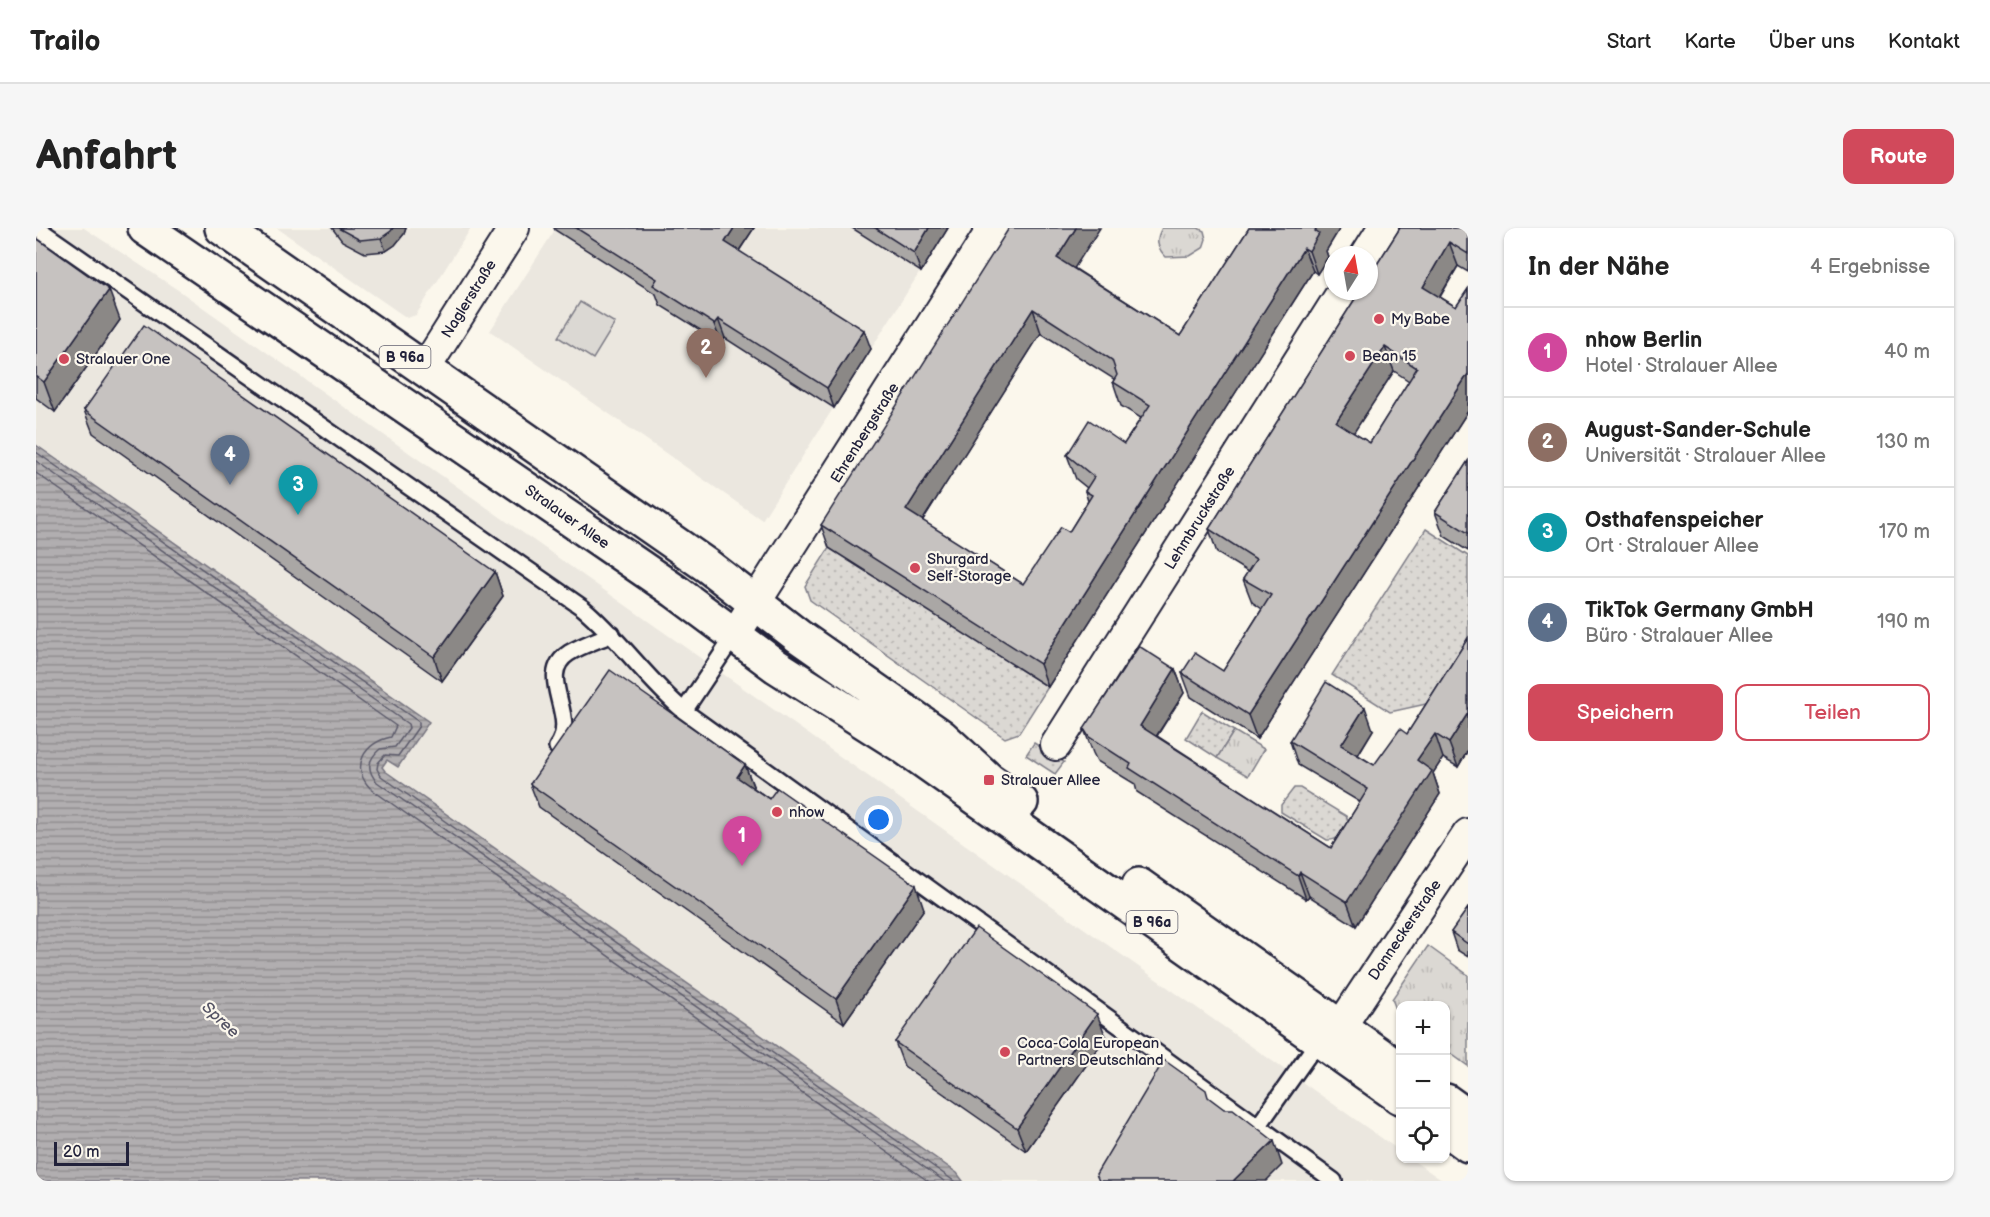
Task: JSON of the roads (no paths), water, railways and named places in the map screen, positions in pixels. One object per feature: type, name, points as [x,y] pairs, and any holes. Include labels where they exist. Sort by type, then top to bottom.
[{"type":"main road","name":"Stralauer Allee","points":[[145,228],[675,591],[776,666],[904,747],[1330,1033],[1396,1066]]},
{"type":"main road","name":"Stralauer Allee","points":[[222,228],[756,602],[798,636],[941,736],[989,780],[1330,1033],[1396,1092]]},
{"type":"main road","points":[[1450,1104],[1468,1117]]},
{"type":"main road","points":[[1450,1132],[1468,1145]]},
{"type":"street","name":"Naglerstraße","points":[[423,370],[514,228]]},
{"type":"street","name":"Ehrenbergstraße","points":[[734,636],[993,228]]},
{"type":"street","points":[[1372,246],[1383,228]]},
{"type":"street","name":"Lehmbruckstraße","points":[[1056,745],[1337,300]]},
{"type":"street","name":"Danneckerstraße","points":[[1330,1033],[1468,834]]},
{"type":"lane","points":[[37,228],[583,608],[612,634],[664,694],[684,711],[1334,1181]]},
{"type":"lane","points":[[557,747],[564,737],[566,726],[555,686],[556,671],[560,662],[569,653],[612,634]]},
{"type":"lane","points":[[684,711],[734,636]]},
{"type":"lane","points":[[1259,1125],[1330,1033]]},
{"type":"water","name":"Spree","points":[[36,445],[429,722],[398,767],[387,760],[382,767],[385,771],[957,1173],[963,1181],[36,1181]]},
{"type":"place","name":"My Babe","points":[[1379,319]]},
{"type":"place","name":"Bean 15","points":[[1350,356]]},
{"type":"place","name":"Stralauer One","points":[[64,359]]},
{"type":"place","name":"August-Sander-Schule","points":[[706,378]]},
{"type":"place","name":"TikTok Germany GmbH","points":[[230,485]]},
{"type":"place","name":"Osthafenspeicher","points":[[298,515]]},
{"type":"place","name":"Shurgard Self-Storage","points":[[915,568]]},
{"type":"place","name":"Stralauer Allee","points":[[989,780]]},
{"type":"place","name":"nhow","points":[[777,812]]},
{"type":"place","name":"nhow Berlin","points":[[742,866]]},
{"type":"place","name":"Coca-Cola European Partners Deutschland","points":[[1005,1052]]}]
